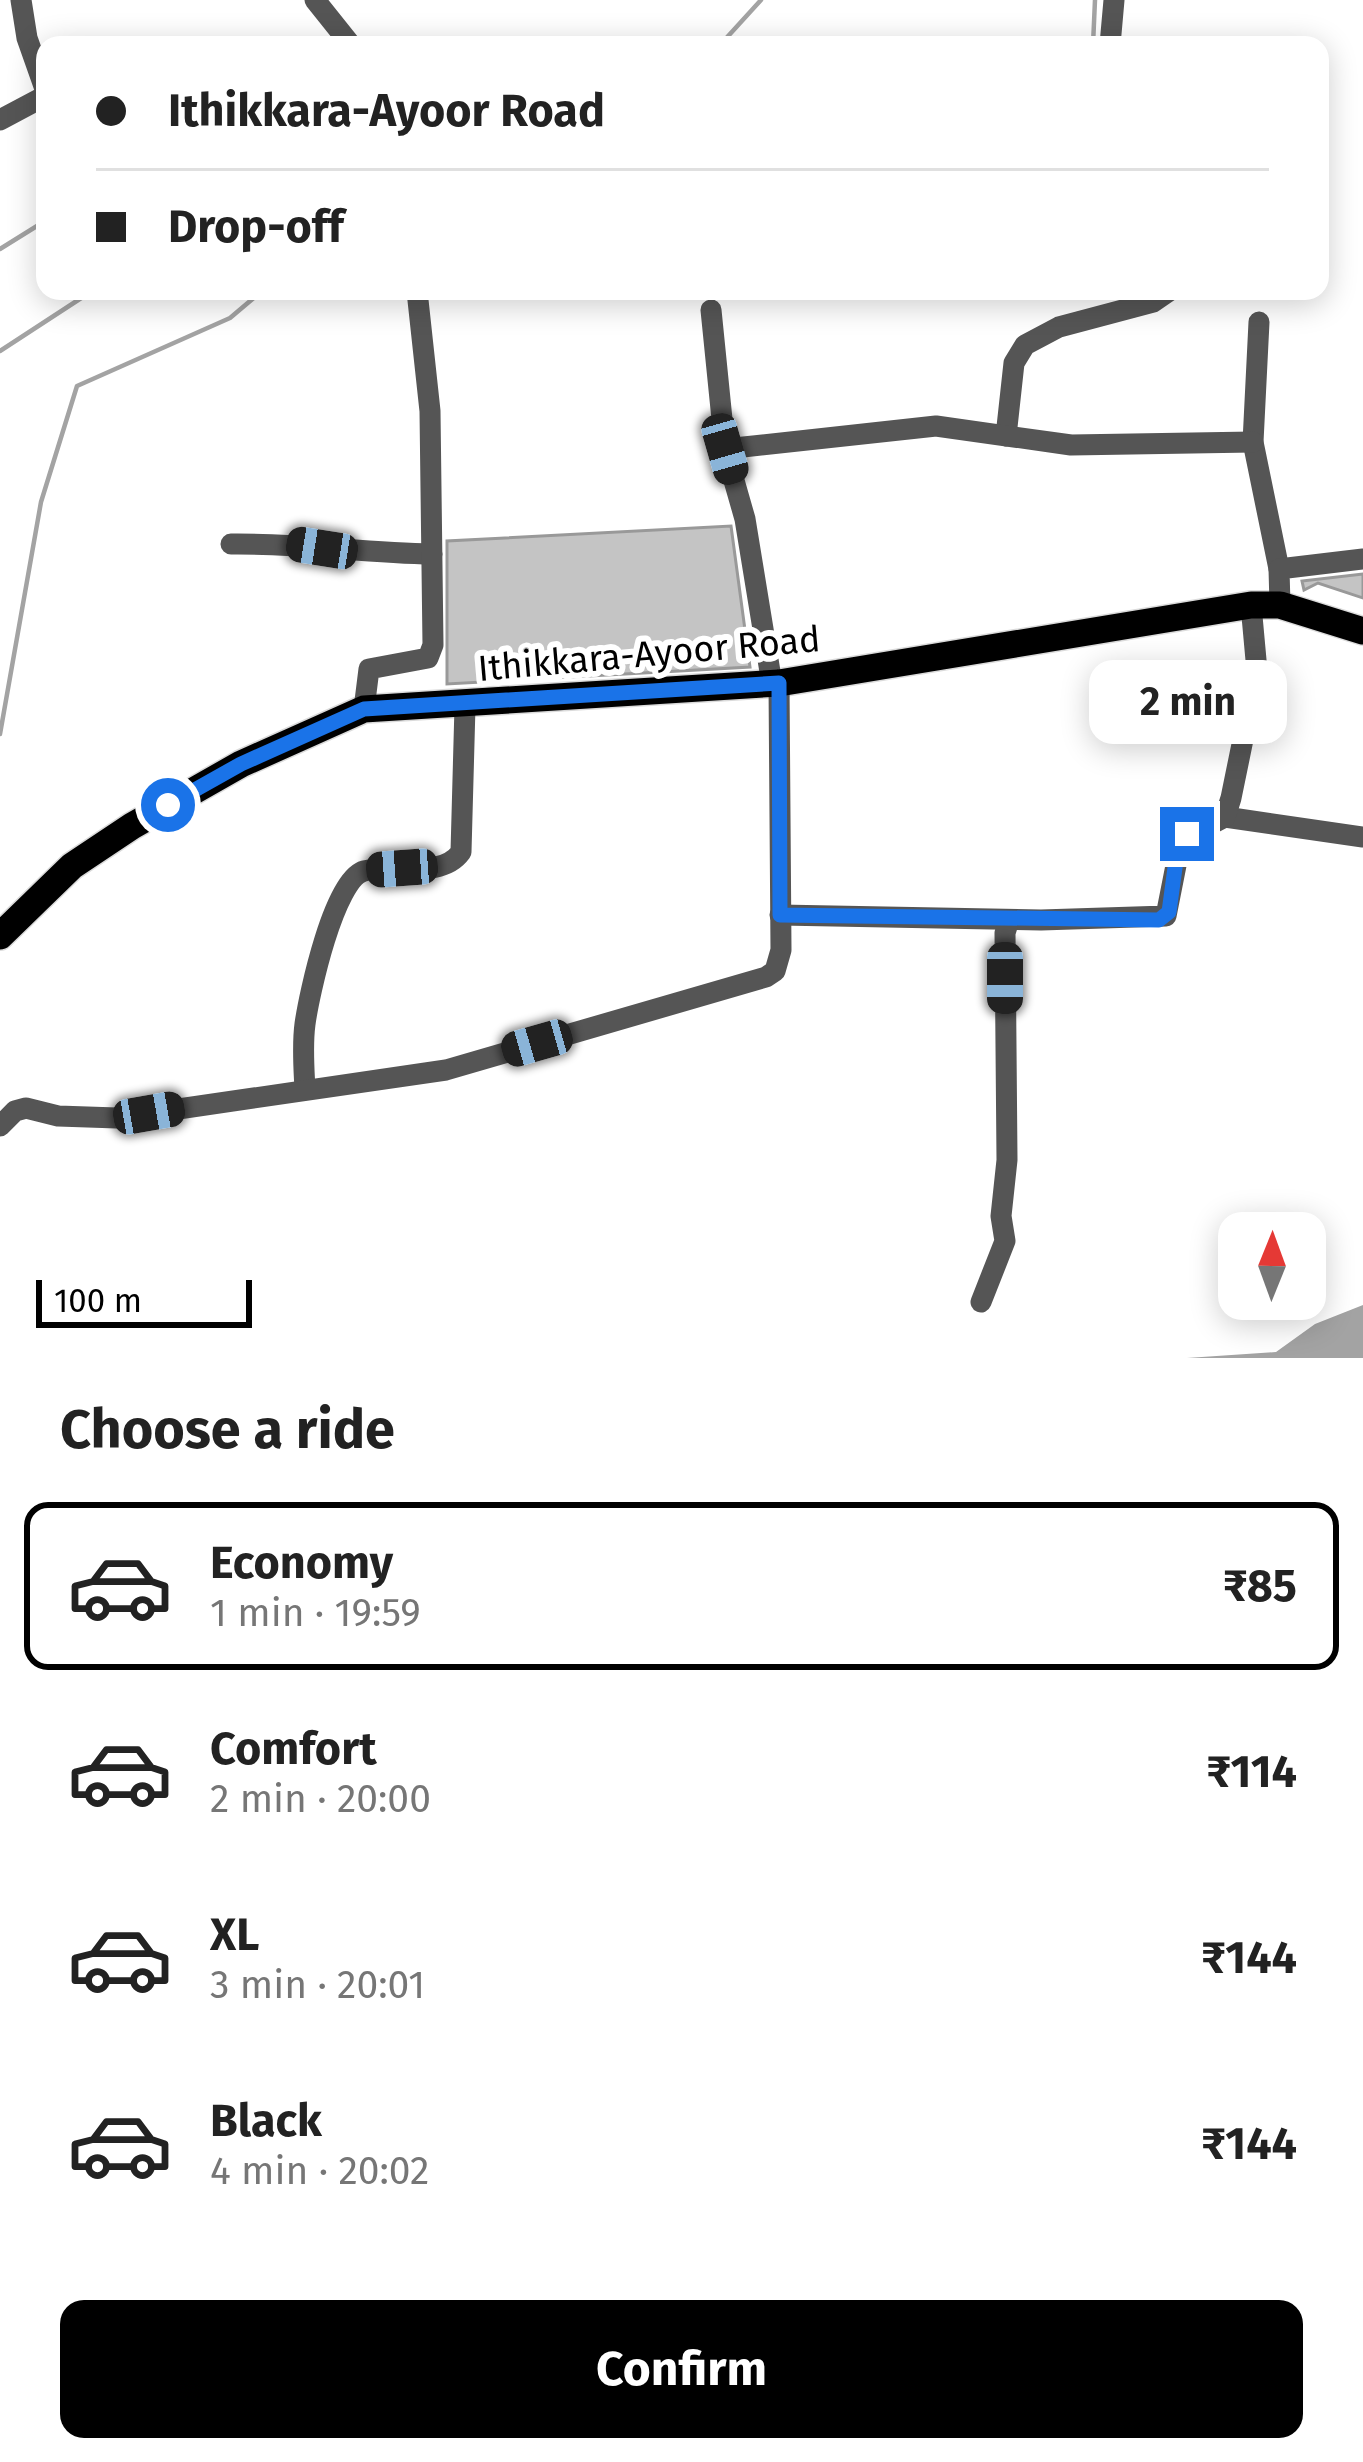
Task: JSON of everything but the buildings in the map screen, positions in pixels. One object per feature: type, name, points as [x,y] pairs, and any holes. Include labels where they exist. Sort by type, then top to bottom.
[{"type":"main road","name":"Ithikkara-Ayoor Road","points":[[0,936],[72,866],[132,826],[241,764],[364,709],[776,684],[1251,604],[1280,605],[1363,631]]},
{"type":"street","points":[[21,0],[36,65]]},
{"type":"street","points":[[315,0],[344,36]]},
{"type":"street","points":[[1111,36],[1114,0]]},
{"type":"street","points":[[0,120],[36,98]]},
{"type":"street","points":[[364,709],[369,669],[428,658],[432,653],[430,411],[418,300]]},
{"type":"street","points":[[1006,436],[1014,363],[1025,345],[1059,327],[1156,300]]},
{"type":"street","points":[[0,1126],[15,1111],[26,1108],[58,1116],[117,1118],[446,1070],[766,976],[780,963],[776,684],[745,519],[725,449],[711,310]]},
{"type":"street","points":[[1259,322],[1253,442],[1279,568],[1280,605]]},
{"type":"street","points":[[725,449],[936,426],[1071,445],[1253,442]]},
{"type":"street","points":[[231,544],[290,543],[354,553],[432,554]]},
{"type":"street","points":[[1279,568],[1363,559]]},
{"type":"street","points":[[1225,817],[1257,671],[1251,604]]},
{"type":"street","points":[[305,1090],[304,1029],[310,994],[347,884],[364,871],[440,866],[461,852],[465,706]]},
{"type":"street","points":[[780,915],[1009,920],[1166,916],[1181,840],[1225,817],[1363,837]]},
{"type":"street","points":[[981,1302],[1005,1241],[1001,1216],[1007,1160],[1005,933],[1009,920]]},
{"type":"shaded area","points":[[1363,1305],[1363,1358],[1187,1358],[1276,1352],[1326,1320]]},
{"type":"waterway","points":[[728,36],[761,0]]},
{"type":"waterway","points":[[1093,36],[1095,0]]},
{"type":"waterway","points":[[0,249],[36,227]]},
{"type":"waterway","points":[[0,351],[78,300]]},
{"type":"waterway","points":[[0,734],[41,502],[77,386],[230,318],[251,300]]},
{"type":"route","points":[[168,805],[241,764],[364,709],[779,683],[780,915],[1159,920],[1169,912],[1177,853],[1187,834]]}]
